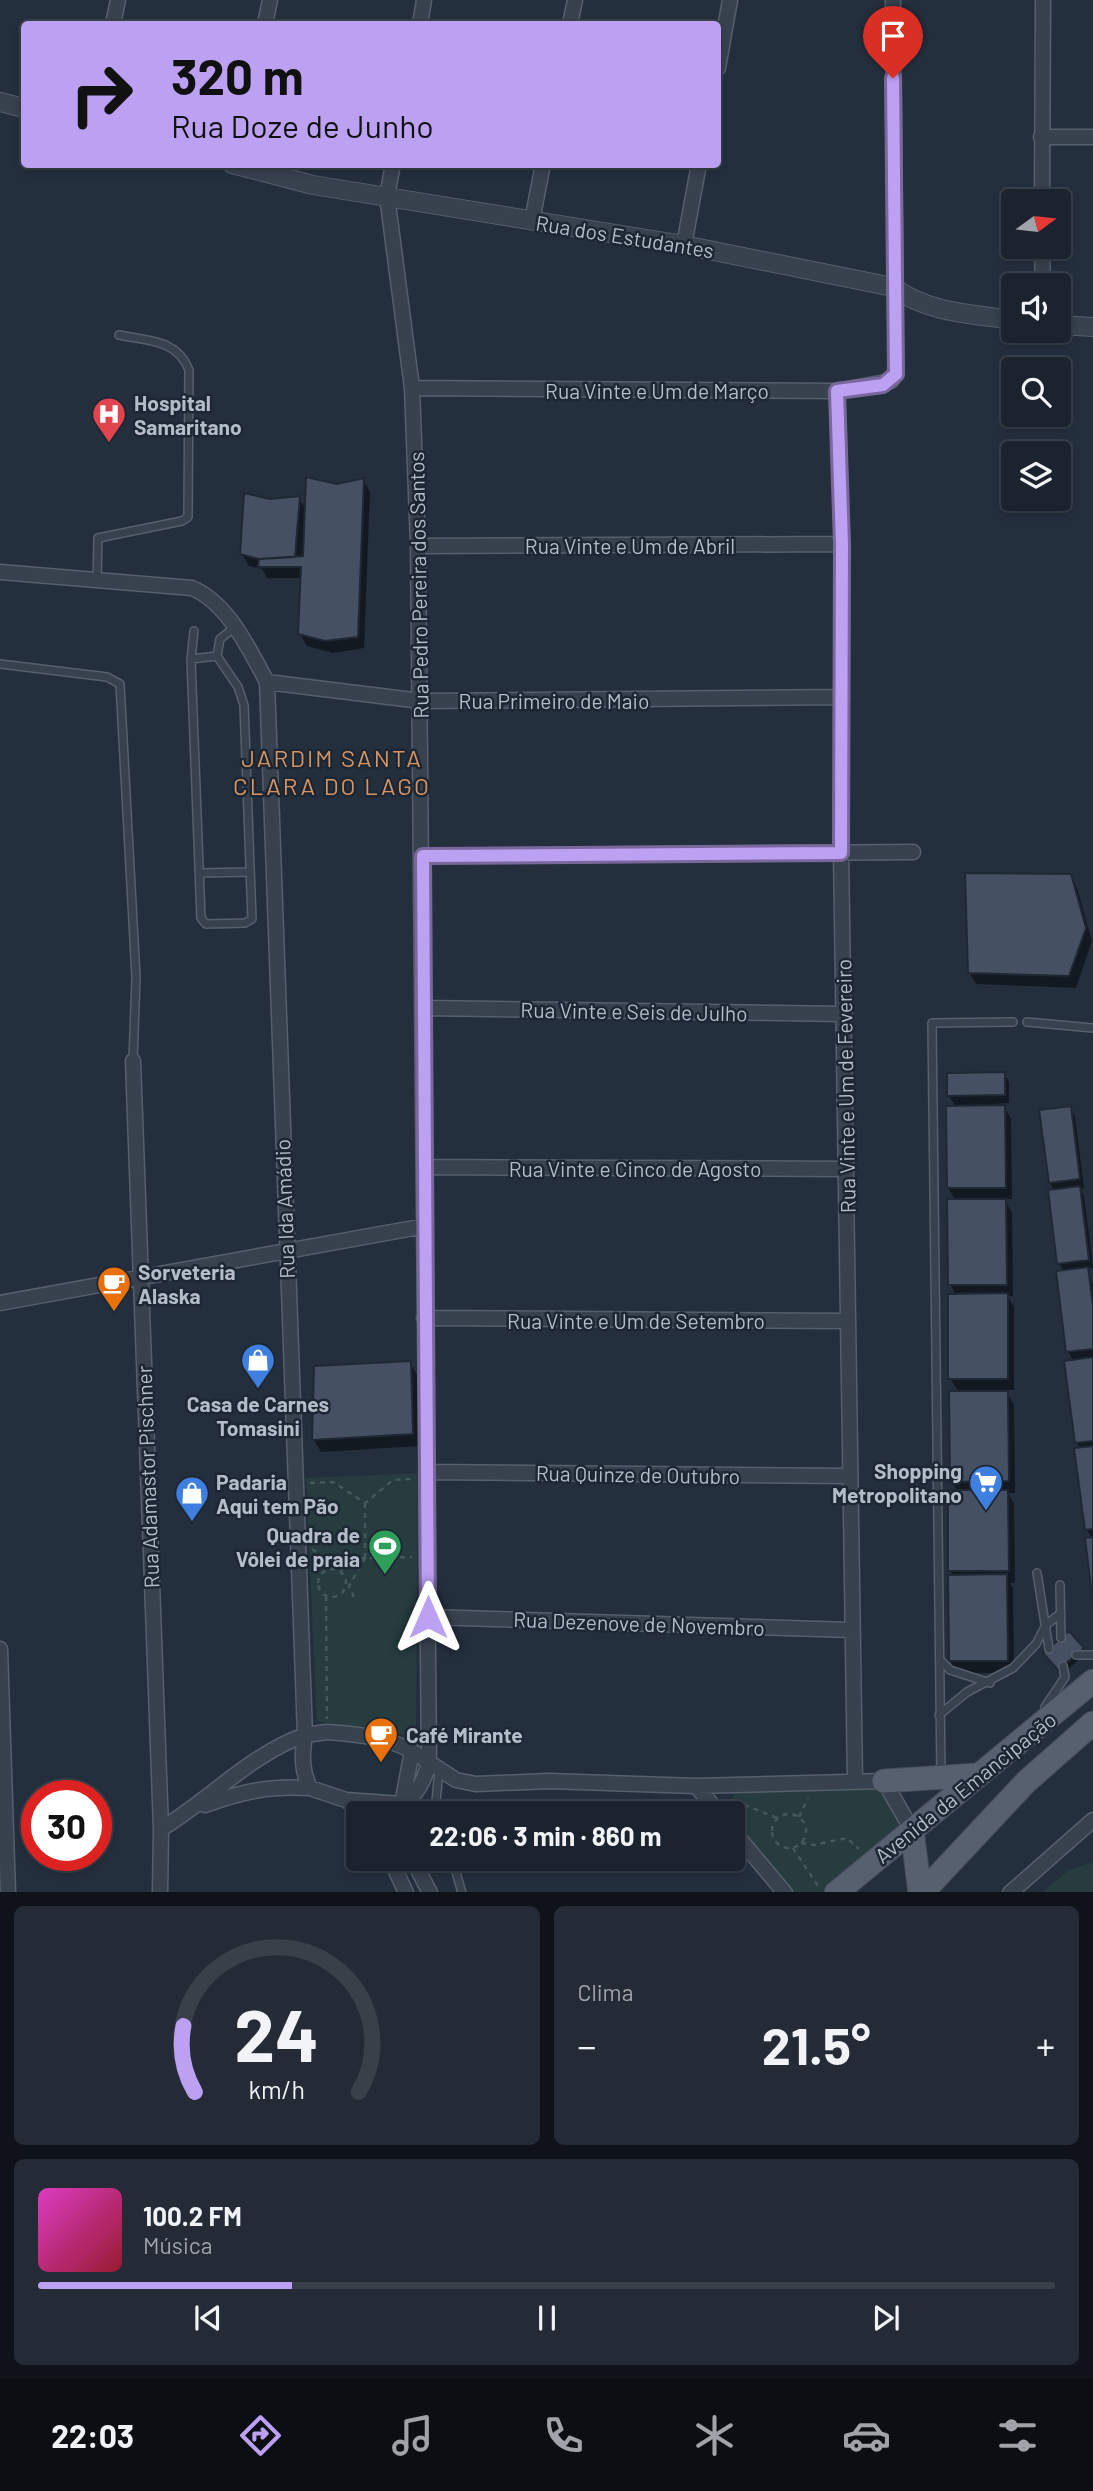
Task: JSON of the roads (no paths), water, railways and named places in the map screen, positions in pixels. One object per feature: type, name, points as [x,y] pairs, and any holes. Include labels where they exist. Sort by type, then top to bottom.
[{"type":"main road","name":"Avenida da Emancipação","points":[[829,1892],[912,1830],[1093,1681]]},
{"type":"main road","name":"Avenida da Emancipação","points":[[921,1892],[1026,1782],[1093,1723]]},
{"type":"main road","points":[[884,1781],[977,1775]]},
{"type":"main road","points":[[912,1830],[921,1892]]},
{"type":"street","points":[[114,21],[118,0]]},
{"type":"street","points":[[266,21],[270,0]]},
{"type":"street","points":[[420,21],[424,0]]},
{"type":"street","points":[[571,21],[575,0]]},
{"type":"street","points":[[721,51],[730,0]]},
{"type":"street","points":[[892,0],[893,287]]},
{"type":"street","points":[[1042,189],[1043,0]]},
{"type":"street","points":[[0,102],[21,107]]},
{"type":"street","points":[[1041,137],[1093,137]]},
{"type":"street","name":"Rua dos Estudantes","points":[[248,168],[313,185],[684,245],[893,287],[916,302],[946,310],[1001,318]]},
{"type":"street","name":"Rua Pedro Pereira dos Santos","points":[[392,168],[387,196],[412,388],[418,546],[423,856],[424,1318],[428,1617],[434,1766]]},
{"type":"street","points":[[532,221],[542,168]]},
{"type":"street","points":[[684,245],[698,168]]},
{"type":"street","name":"Rua Vinte e Um de Março","points":[[412,388],[837,391],[883,385],[896,374],[893,287]]},
{"type":"street","points":[[1071,326],[1093,327]]},
{"type":"street","name":"Rua Vinte e Um de Fevereiro","points":[[837,391],[842,544],[841,853],[855,1782]]},
{"type":"street","name":"Rua Vinte e Um de Abril","points":[[418,546],[842,544]]},
{"type":"street","points":[[0,572],[192,588],[217,604],[267,682]]},
{"type":"street","name":"Rua Primeiro de Maio","points":[[267,682],[421,701],[842,697]]},
{"type":"street","name":"Rua Ida Amádio","points":[[267,682],[305,1735],[302,1755],[303,1774],[310,1788]]},
{"type":"street","points":[[423,856],[913,852]]},
{"type":"street","name":"Rua Vinte e Seis de Julho","points":[[423,1008],[845,1014]]},
{"type":"street","name":"Rua Adamastor Pischner","points":[[133,1061],[161,1829],[160,1892]]},
{"type":"street","name":"Rua Vinte e Cinco de Agosto","points":[[424,1167],[847,1169]]},
{"type":"street","points":[[0,1303],[425,1226]]},
{"type":"street","name":"Rua Vinte e Um de Setembro","points":[[424,1318],[848,1321]]},
{"type":"street","name":"Rua Quinze de Outubro","points":[[427,1472],[849,1476]]},
{"type":"street","name":"Rua Dezenove de Novembro","points":[[428,1617],[851,1630]]},
{"type":"street","points":[[0,1649],[8,1892]]},
{"type":"street","points":[[161,1829],[193,1809],[273,1748],[305,1735],[327,1732],[400,1744],[456,1780],[476,1784],[549,1781],[696,1786],[884,1781],[912,1830]]},
{"type":"street","points":[[403,1801],[412,1751]]},
{"type":"street","points":[[408,1801],[434,1766]]},
{"type":"street","points":[[193,1809],[251,1789],[273,1786],[310,1788],[352,1801]]},
{"type":"street","points":[[696,1786],[709,1801]]},
{"type":"street","points":[[1010,1892],[1093,1820]]},
{"type":"street","points":[[745,1845],[785,1892]]},
{"type":"street","points":[[396,1871],[406,1892]]},
{"type":"street","points":[[418,1871],[429,1892]]},
{"type":"lane","points":[[97,581],[98,538],[182,521],[187,517],[189,370],[183,355],[174,347],[119,335]]},
{"type":"lane","points":[[194,631],[191,659],[201,918],[206,924],[245,923],[252,919],[244,705],[238,687],[217,656],[220,639],[234,628]]},
{"type":"lane","points":[[191,659],[217,656]]},
{"type":"lane","points":[[0,664],[107,677],[120,684],[136,977],[133,1061]]},
{"type":"lane","points":[[199,873],[250,872]]},
{"type":"lane","points":[[941,1777],[932,1023],[1013,1021]]},
{"type":"lane","points":[[1027,1022],[1093,1028]]},
{"type":"lane","points":[[1037,1573],[1049,1649]]},
{"type":"lane","points":[[1060,1585],[1061,1638]]},
{"type":"lane","points":[[939,1716],[967,1692],[990,1683],[1026,1656],[1046,1625],[1061,1613]]},
{"type":"lane","points":[[1076,1655],[1093,1656]]},
{"type":"lane","points":[[940,1661],[950,1670],[990,1683]]},
{"type":"lane","points":[[1010,1751],[1059,1690],[1065,1677],[1063,1666]]},
{"type":"lane","points":[[434,1766],[436,1801]]},
{"type":"lane","points":[[456,1871],[462,1892]]},
{"type":"place","name":"Hospital Samaritano","points":[[109,444]]},
{"type":"place","name":"Sorveteria Alaska","points":[[114,1313]]},
{"type":"place","name":"Casa de Carnes Tomasini","points":[[258,1390]]},
{"type":"place","name":"Shopping Metropolitano","points":[[986,1512]]},
{"type":"place","name":"Padaria Aqui tem Pão","points":[[192,1523]]},
{"type":"place","name":"Quadra de Vôlei de praia","points":[[385,1576]]},
{"type":"place","name":"Café Mirante","points":[[381,1764]]},
{"type":"district","name":"JARDIM SANTA CLARA DO LAGO","points":[[332,771]]}]
